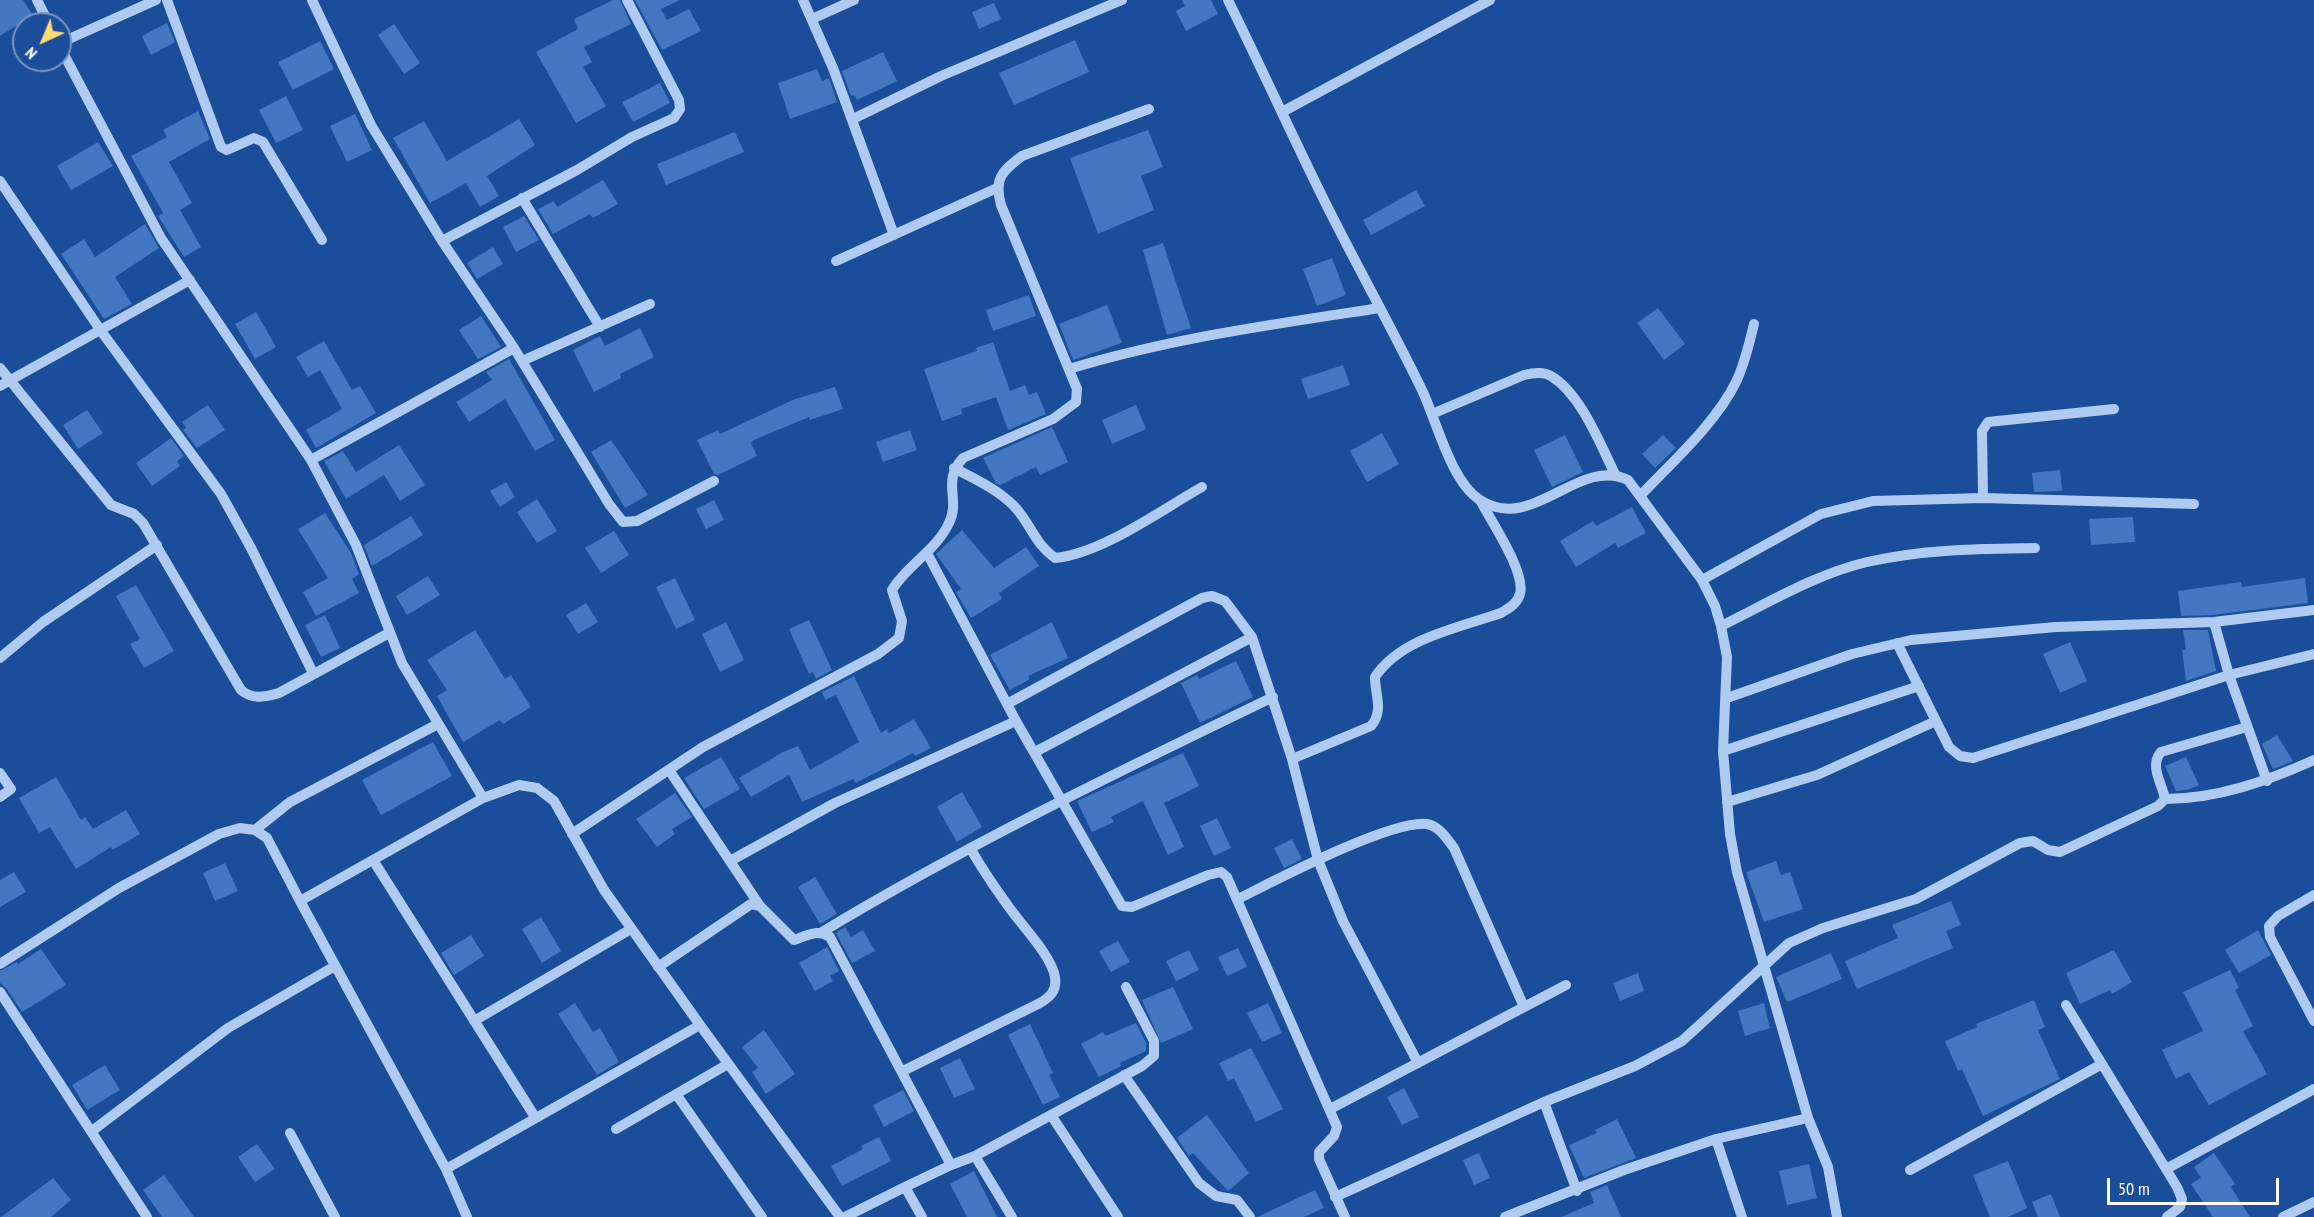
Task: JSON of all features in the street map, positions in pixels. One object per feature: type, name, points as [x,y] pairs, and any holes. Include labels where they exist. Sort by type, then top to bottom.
[{"type":"street","points":[[72,39],[156,0]]},
{"type":"street","points":[[167,0],[221,147],[227,150],[254,138],[263,142],[322,240]]},
{"type":"street","points":[[312,0],[371,125],[442,241],[514,348],[609,504],[623,522],[638,521],[714,481]]},
{"type":"street","points":[[442,241],[632,137],[674,118],[680,110],[679,100],[627,0]]},
{"type":"street","points":[[803,0],[852,119],[894,235]]},
{"type":"street","points":[[812,19],[854,0]]},
{"type":"street","points":[[852,119],[941,76],[1122,0]]},
{"type":"street","points":[[1228,0],[1432,414],[1454,471],[1480,500],[1517,569],[1522,584],[1520,596],[1513,606],[1501,613],[1408,647],[1392,656],[1375,677],[1379,709],[1377,719],[1371,726],[1292,759]]},
{"type":"street","points":[[1282,112],[1380,62],[1490,0]]},
{"type":"street","points":[[72,68],[161,238],[311,460],[356,545],[402,663],[483,798]]},
{"type":"street","points":[[572,834],[739,727],[894,643],[902,630],[892,590],[899,578],[927,553],[948,526],[954,511],[951,489],[954,468],[963,458],[1068,411],[1076,402],[1077,389],[1001,205],[997,188],[1000,177],[1022,156],[1149,109]]},
{"type":"street","points":[[0,181],[101,331],[221,494],[252,548],[314,673]]},
{"type":"street","points":[[836,261],[997,188]]},
{"type":"street","points":[[522,198],[600,327]]},
{"type":"street","points":[[5,383],[190,280]]},
{"type":"street","points":[[522,362],[650,304]]},
{"type":"street","points":[[1069,369],[1134,350],[1183,339],[1380,308]]},
{"type":"street","points":[[1641,495],[1721,406],[1735,384],[1747,356],[1754,324]]},
{"type":"street","points":[[311,460],[514,348]]},
{"type":"street","points":[[0,368],[5,383],[111,505],[134,514],[143,523],[242,690],[249,696],[263,697],[279,693],[389,633]]},
{"type":"street","points":[[1432,414],[1524,375],[1536,372],[1551,375],[1586,415],[1615,474]]},
{"type":"street","points":[[1983,498],[1982,431],[1988,422],[2114,409]]},
{"type":"street","points":[[954,468],[986,485],[1014,506],[1042,549],[1055,558],[1073,556],[1096,547],[1202,488]]},
{"type":"street","points":[[1480,500],[1500,510],[1523,508],[1597,475],[1615,474],[1628,480],[1641,495],[1702,580],[1715,606],[1727,657],[1723,751],[1727,802],[1737,872],[1750,924],[1765,966],[1808,1118],[1828,1167],[1837,1217]]},
{"type":"street","points":[[1702,580],[1821,514],[1873,501],[1983,498],[2194,504]]},
{"type":"street","points":[[0,658],[43,622],[157,545]]},
{"type":"street","points":[[1721,626],[1827,576],[1865,562],[1954,549],[2036,548]]},
{"type":"street","points":[[927,553],[1016,721],[1118,902],[1124,908],[1221,872],[1227,877],[1330,1109],[1337,1132],[1323,1145],[1318,1160],[1345,1217]]},
{"type":"street","points":[[1007,704],[1202,598],[1212,596],[1225,601],[1252,637],[1292,759],[1318,860],[1352,941],[1418,1063]]},
{"type":"street","points":[[1726,698],[1852,654],[1897,643],[2056,627],[2214,622],[2314,609]]},
{"type":"street","points":[[2214,622],[2229,675],[2267,781]]},
{"type":"street","points":[[1035,752],[1252,637]]},
{"type":"street","points":[[1897,643],[1949,747],[1960,756],[1973,758],[2229,675],[2314,654]]},
{"type":"street","points":[[1723,751],[1919,686]]},
{"type":"street","points":[[669,770],[760,906],[794,940],[822,932],[902,884],[1060,800],[1273,698]]},
{"type":"street","points":[[730,861],[835,803],[1016,721]]},
{"type":"street","points":[[1727,802],[1817,775],[1936,721]]},
{"type":"street","points":[[255,830],[290,802],[438,724]]},
{"type":"street","points":[[2165,800],[2155,768],[2155,759],[2161,752],[2247,727]]},
{"type":"street","points":[[1335,1197],[1544,1102],[1635,1066],[1682,1041],[1789,943],[1823,928],[1916,899],[2020,843],[2033,841],[2048,850],[2060,852],[2158,806],[2165,800],[2189,799],[2267,781],[2314,760]]},
{"type":"street","points":[[0,773],[11,789],[0,797]]},
{"type":"street","points":[[300,901],[483,798],[519,785],[537,788],[554,801],[604,890],[840,1217]]},
{"type":"street","points":[[1238,899],[1318,860],[1404,828],[1428,824],[1437,829],[1454,848],[1524,1007]]},
{"type":"street","points":[[0,964],[119,888],[219,834],[240,828],[255,830],[267,838],[279,858],[300,901],[446,1169],[467,1217]]},
{"type":"street","points":[[903,1071],[1040,1003],[1052,995],[1055,988],[1053,970],[1045,956],[1005,903],[970,848]]},
{"type":"street","points":[[373,860],[535,1117]]},
{"type":"street","points":[[2314,895],[2278,916],[2269,926],[2270,937],[2314,1021]]},
{"type":"street","points":[[658,967],[740,909],[751,904],[760,906]]},
{"type":"street","points":[[474,1021],[631,929]]},
{"type":"street","points":[[822,932],[837,945],[951,1165]]},
{"type":"street","points":[[92,1131],[228,1028],[335,966]]},
{"type":"street","points":[[1330,1109],[1566,985]]},
{"type":"street","points":[[845,1217],[951,1165],[975,1156],[1124,1075],[1154,1056],[1156,1049],[1154,1041],[1126,987]]},
{"type":"street","points":[[0,992],[147,1217]]},
{"type":"street","points":[[2066,1005],[2182,1198],[2180,1207],[2167,1217]]},
{"type":"street","points":[[446,1169],[700,1025]]},
{"type":"street","points":[[616,1129],[728,1064]]},
{"type":"street","points":[[1910,1170],[2102,1064]]},
{"type":"street","points":[[1124,1075],[1199,1183],[1216,1196],[1237,1200],[1250,1217]]},
{"type":"street","points":[[2166,1169],[2314,1089]]},
{"type":"street","points":[[676,1094],[762,1217]]},
{"type":"street","points":[[1544,1102],[1577,1191]]},
{"type":"street","points":[[1052,1115],[1118,1217]]},
{"type":"street","points":[[1504,1217],[1577,1191],[1624,1170],[1716,1139],[1808,1118]]},
{"type":"street","points":[[290,1133],[335,1217]]},
{"type":"street","points":[[1716,1139],[1742,1217]]},
{"type":"street","points":[[975,1156],[1012,1217]]},
{"type":"street","points":[[905,1187],[922,1217]]},
{"type":"street","points":[[2283,1217],[2314,1202]]},
{"type":"building","points":[[0,0],[23,0],[31,12],[12,12],[12,28],[0,36]]},
{"type":"building","points":[[613,0],[620,0],[631,24],[584,47],[592,62],[583,67],[606,106],[576,123],[536,52],[578,29],[574,19]]},
{"type":"building","points":[[635,0],[680,0],[661,9],[667,20],[689,9],[701,31],[662,50]]},
{"type":"building","points":[[1182,0],[1211,0],[1218,14],[1186,31],[1176,11],[1185,6]]},
{"type":"building","points":[[994,3],[1001,19],[979,29],[972,12]]},
{"type":"building","points":[[167,23],[175,42],[151,55],[142,36]]},
{"type":"building","points":[[394,24],[420,63],[404,74],[378,35]]},
{"type":"building","points":[[1075,40],[1089,72],[1014,105],[999,73]]},
{"type":"building","points":[[320,41],[334,69],[293,90],[278,62]]},
{"type":"building","points":[[883,52],[897,81],[857,100],[854,95],[851,96],[842,71]]},
{"type":"building","points":[[817,69],[822,81],[829,78],[837,102],[790,119],[778,83]]},
{"type":"building","points":[[660,83],[670,103],[633,122],[622,102]]},
{"type":"building","points":[[286,96],[303,130],[276,143],[259,110]]},
{"type":"building","points":[[198,111],[210,139],[169,162],[192,203],[180,210],[201,247],[184,257],[158,216],[163,213],[131,156],[167,137],[163,130]]},
{"type":"building","points":[[355,114],[372,150],[347,162],[330,126]]},
{"type":"building","points":[[519,119],[535,145],[487,176],[499,196],[480,207],[466,183],[430,203],[393,138],[424,121],[447,161]]},
{"type":"building","points":[[1148,130],[1163,167],[1141,176],[1154,210],[1098,234],[1070,158]]},
{"type":"building","points":[[735,132],[744,152],[666,185],[657,164]]},
{"type":"building","points":[[98,142],[113,166],[71,190],[57,166]]},
{"type":"building","points":[[603,180],[618,204],[593,218],[590,214],[553,234],[538,209],[554,201],[557,207]]},
{"type":"building","points":[[1416,190],[1425,206],[1371,235],[1363,220]]},
{"type":"building","points":[[524,216],[539,240],[516,252],[503,227]]},
{"type":"building","points":[[145,224],[159,248],[115,277],[132,304],[104,319],[61,254],[84,239],[95,257]]},
{"type":"building","points":[[1163,243],[1191,328],[1167,335],[1143,250]]},
{"type":"building","points":[[493,247],[503,264],[477,279],[467,263]]},
{"type":"building","points":[[1332,258],[1346,295],[1317,306],[1303,269]]},
{"type":"building","points":[[1029,295],[1036,316],[993,331],[986,310]]},
{"type":"building","points":[[1107,305],[1122,343],[1073,360],[1059,324]]},
{"type":"building","points":[[1658,308],[1685,344],[1664,360],[1637,323]]},
{"type":"building","points":[[256,312],[276,347],[255,359],[235,324]]},
{"type":"building","points":[[481,316],[501,347],[478,359],[459,330]]},
{"type":"building","points":[[640,328],[654,357],[620,374],[621,378],[594,392],[573,350],[600,336],[605,346]]},
{"type":"building","points":[[324,341],[352,390],[360,386],[376,413],[316,448],[306,430],[342,409],[320,370],[308,377],[296,357]]},
{"type":"building","points":[[993,342],[1010,391],[1025,385],[1029,395],[1037,392],[1046,414],[1008,430],[996,397],[961,409],[962,414],[942,421],[924,369],[977,351],[976,348]]},
{"type":"building","points":[[509,359],[555,440],[535,451],[505,399],[469,422],[456,402],[492,380],[486,372]]},
{"type":"building","points":[[1343,365],[1350,385],[1308,399],[1301,379]]},
{"type":"building","points":[[835,387],[843,409],[810,420],[809,417],[754,440],[751,443],[757,456],[718,475],[714,474],[697,440],[718,430],[720,434],[795,399]]},
{"type":"building","points":[[208,405],[225,430],[197,448],[183,430],[186,428],[182,422]]},
{"type":"building","points":[[1136,405],[1146,429],[1112,444],[1102,420]]},
{"type":"building","points":[[87,410],[103,433],[78,449],[63,425]]},
{"type":"building","points":[[1052,427],[1068,462],[1040,475],[1036,467],[1000,485],[996,483],[983,458]]},
{"type":"building","points":[[910,430],[917,450],[883,462],[876,442]]},
{"type":"building","points":[[1382,433],[1399,464],[1367,482],[1350,451]]},
{"type":"building","points":[[1565,435],[1583,472],[1552,487],[1534,450]]},
{"type":"building","points":[[1663,435],[1676,448],[1655,468],[1642,454]]},
{"type":"building","points":[[171,438],[184,456],[177,461],[180,466],[152,486],[136,463]]},
{"type":"building","points":[[611,440],[648,495],[625,508],[591,452]]},
{"type":"building","points":[[399,445],[425,485],[400,501],[384,475],[346,499],[324,461],[343,451],[356,472]]},
{"type":"building","points":[[2060,470],[2062,491],[2034,492],[2032,473]]},
{"type":"building","points":[[506,482],[515,497],[500,507],[490,491]]},
{"type":"building","points":[[537,499],[557,531],[537,543],[517,512]]},
{"type":"building","points":[[714,500],[724,520],[706,529],[696,509]]},
{"type":"building","points":[[1632,507],[1646,533],[1618,548],[1615,543],[1576,567],[1560,541],[1593,521],[1596,526]]},
{"type":"building","points":[[325,513],[351,553],[359,574],[352,579],[359,593],[316,616],[303,592],[328,578],[298,529]]},
{"type":"building","points":[[411,516],[423,535],[372,566],[364,545]]},
{"type":"building","points":[[2133,517],[2135,542],[2091,545],[2089,519]]},
{"type":"building","points":[[962,530],[994,568],[1026,547],[1039,566],[999,593],[1002,599],[971,618],[956,592],[961,589],[936,554]]},
{"type":"building","points":[[614,531],[629,555],[601,573],[585,548]]},
{"type":"building","points":[[428,576],[440,595],[407,615],[396,596]]},
{"type":"building","points":[[675,578],[695,620],[676,629],[656,587]]},
{"type":"building","points":[[2305,578],[2308,603],[2213,615],[2181,616],[2178,591],[2241,582],[2242,587]]},
{"type":"building","points":[[136,585],[174,651],[144,668],[130,644],[140,639],[116,596]]},
{"type":"building","points":[[586,603],[598,622],[578,634],[566,615]]},
{"type":"building","points":[[325,615],[340,648],[321,657],[305,625]]},
{"type":"building","points":[[809,620],[832,670],[816,679],[813,672],[809,674],[789,629]]},
{"type":"building","points":[[726,622],[744,660],[720,672],[702,634]]},
{"type":"building","points":[[1052,622],[1068,658],[1028,676],[1030,679],[1010,690],[990,655]]},
{"type":"building","points":[[475,630],[505,679],[511,675],[531,707],[503,724],[500,720],[463,742],[437,696],[447,690],[427,660]]},
{"type":"building","points":[[2183,630],[2208,630],[2216,671],[2186,681],[2182,650],[2186,650]]},
{"type":"building","points":[[2070,642],[2087,681],[2060,693],[2043,654]]},
{"type":"building","points":[[1236,661],[1253,697],[1200,723],[1181,683],[1197,675],[1199,679]]},
{"type":"building","points":[[854,676],[881,733],[887,729],[889,733],[914,719],[931,748],[915,756],[913,753],[856,783],[853,779],[802,802],[789,775],[751,797],[739,778],[783,752],[798,746],[810,770],[859,742],[836,695],[825,700],[822,692]]},
{"type":"building","points":[[2277,735],[2293,761],[2273,769],[2262,744]]},
{"type":"building","points":[[433,742],[452,776],[381,815],[362,780]]},
{"type":"building","points":[[1183,753],[1199,786],[1164,803],[1184,847],[1168,855],[1143,801],[1111,817],[1114,822],[1092,832],[1077,801]]},
{"type":"building","points":[[721,757],[740,789],[704,809],[684,778]]},
{"type":"building","points":[[2186,757],[2199,785],[2187,790],[2176,791],[2165,766]]},
{"type":"building","points":[[56,777],[81,820],[85,817],[93,829],[126,810],[140,834],[112,850],[111,847],[76,869],[50,827],[39,833],[19,798]]},
{"type":"building","points":[[962,792],[982,827],[957,842],[937,807]]},
{"type":"building","points":[[675,793],[692,817],[672,829],[675,834],[657,847],[636,819]]},
{"type":"building","points":[[1217,818],[1231,848],[1214,856],[1200,826]]},
{"type":"building","points":[[1292,839],[1302,859],[1284,868],[1274,848]]},
{"type":"building","points":[[1776,861],[1781,875],[1790,872],[1803,909],[1764,922],[1746,872]]},
{"type":"building","points":[[225,863],[238,891],[215,901],[203,873]]},
{"type":"building","points":[[14,872],[26,892],[0,907],[0,880]]},
{"type":"building","points":[[815,877],[837,914],[820,924],[798,887]]},
{"type":"building","points":[[1951,901],[1961,925],[1946,931],[1953,948],[1857,989],[1845,961],[1898,938],[1892,925]]},
{"type":"building","points":[[541,917],[561,951],[542,963],[522,929]]},
{"type":"building","points":[[845,927],[851,937],[863,930],[875,951],[852,963],[836,933]]},
{"type":"building","points":[[2258,930],[2271,955],[2239,973],[2225,950]]},
{"type":"building","points":[[471,935],[484,956],[454,975],[441,953]]},
{"type":"building","points":[[1118,941],[1130,962],[1111,972],[1099,951]]},
{"type":"building","points":[[827,947],[839,971],[830,976],[833,981],[815,991],[799,963]]},
{"type":"building","points":[[1238,948],[1247,967],[1227,976],[1218,957]]},
{"type":"building","points":[[41,949],[66,985],[22,1012],[0,983],[0,971],[17,962],[18,964]]},
{"type":"building","points":[[1189,950],[1199,970],[1176,981],[1166,961]]},
{"type":"building","points":[[2114,950],[2132,982],[2112,994],[2110,990],[2080,1004],[2066,973]]},
{"type":"building","points":[[1831,953],[1842,979],[1787,1002],[1776,977]]},
{"type":"building","points":[[2230,970],[2239,988],[2235,990],[2253,1026],[2243,1031],[2267,1074],[2209,1105],[2189,1072],[2176,1079],[2162,1050],[2203,1031],[2183,992]]},
{"type":"building","points":[[1638,973],[1644,991],[1620,1001],[1613,983]]},
{"type":"building","points":[[1173,987],[1193,1029],[1161,1043],[1142,1000]]},
{"type":"building","points":[[2034,1000],[2045,1027],[2038,1030],[2060,1079],[1983,1116],[1962,1069],[1958,1071],[1945,1041],[1977,1027],[1976,1024]]},
{"type":"building","points":[[575,1003],[593,1032],[600,1028],[619,1062],[597,1075],[558,1014]]},
{"type":"building","points":[[1268,1003],[1282,1033],[1262,1042],[1247,1013]]},
{"type":"building","points":[[1764,1003],[1770,1028],[1745,1036],[1738,1011]]},
{"type":"building","points":[[1136,1023],[1146,1043],[1146,1051],[1120,1063],[1121,1066],[1099,1077],[1081,1044],[1103,1032],[1105,1036]]},
{"type":"building","points":[[1030,1024],[1053,1073],[1049,1075],[1060,1097],[1043,1105],[1008,1035]]},
{"type":"building","points":[[764,1030],[795,1074],[766,1094],[752,1072],[758,1068],[742,1047]]},
{"type":"building","points":[[1251,1048],[1283,1109],[1256,1122],[1234,1078],[1228,1081],[1219,1063]]},
{"type":"building","points":[[960,1058],[975,1089],[954,1098],[940,1068]]},
{"type":"building","points":[[105,1065],[120,1090],[87,1110],[72,1085]]},
{"type":"building","points":[[1404,1088],[1419,1117],[1402,1125],[1387,1097]]},
{"type":"building","points":[[903,1090],[914,1111],[884,1127],[873,1105]]},
{"type":"building","points":[[1207,1115],[1249,1173],[1228,1191],[1193,1153],[1189,1156],[1177,1138]]},
{"type":"building","points":[[1617,1119],[1636,1158],[1584,1178],[1569,1145],[1597,1133],[1595,1130]]},
{"type":"building","points":[[879,1137],[891,1161],[842,1186],[831,1166],[863,1149],[861,1146]]},
{"type":"building","points":[[257,1144],[275,1169],[255,1182],[238,1157]]},
{"type":"building","points":[[1479,1153],[1490,1178],[1474,1185],[1463,1160]]},
{"type":"building","points":[[2214,1153],[2235,1184],[2231,1187],[2250,1217],[2213,1217],[2191,1184],[2201,1178],[2194,1167]]},
{"type":"building","points":[[2008,1161],[2027,1208],[2008,1217],[1990,1217],[1973,1175]]},
{"type":"building","points":[[1809,1164],[1817,1198],[1787,1205],[1779,1171]]},
{"type":"building","points":[[974,1171],[997,1217],[967,1217],[950,1184]]},
{"type":"building","points":[[164,1175],[194,1217],[162,1217],[143,1190]]},
{"type":"building","points":[[53,1178],[71,1200],[51,1217],[1,1217]]},
{"type":"building","points":[[1607,1185],[1621,1217],[1561,1217],[1594,1203],[1590,1192]]},
{"type":"building","points":[[1315,1190],[1324,1208],[1304,1217],[1257,1217]]},
{"type":"building","points":[[2051,1194],[2060,1217],[2038,1217],[2032,1202]]}]
